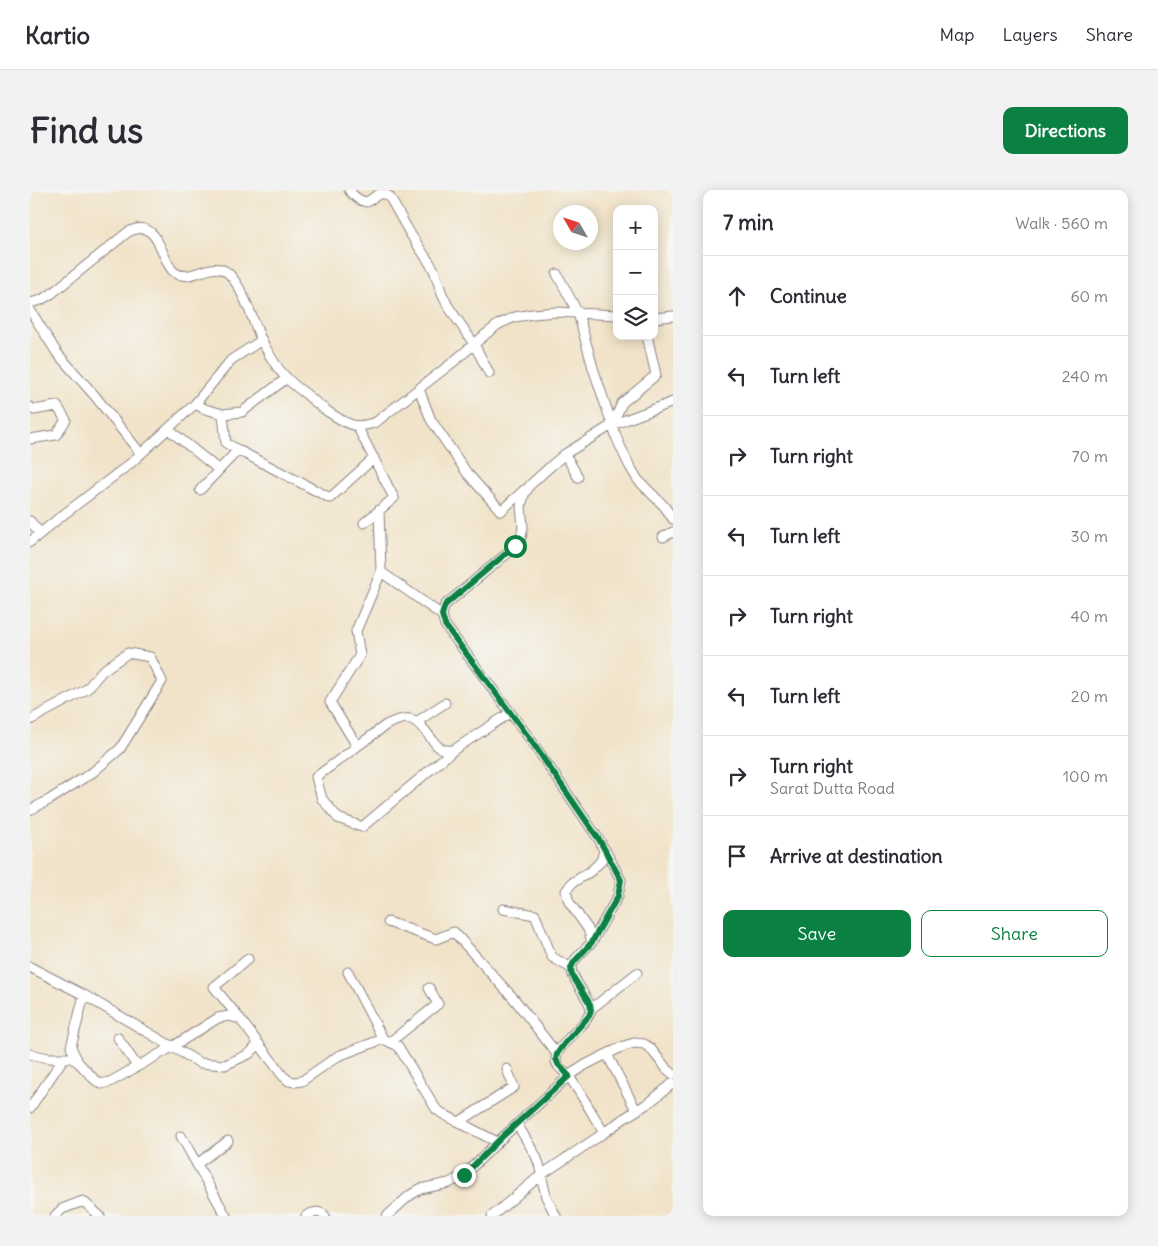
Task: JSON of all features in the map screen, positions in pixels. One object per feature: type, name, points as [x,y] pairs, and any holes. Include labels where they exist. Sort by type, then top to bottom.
[{"type":"street","points":[[349,190],[356,198],[367,202],[381,193],[389,196],[411,236],[434,270],[448,306],[474,344],[489,373]]},
{"type":"street","points":[[30,303],[52,294],[128,232],[133,229],[147,231],[158,241],[170,268],[180,276],[217,268],[228,274],[235,282],[250,311],[276,367],[286,378],[324,409],[348,424],[357,426],[366,426],[376,422],[499,324],[515,317],[556,312],[613,315]]},
{"type":"street","points":[[557,274],[578,313],[592,368],[612,425],[629,465],[638,480],[664,506],[673,519]]},
{"type":"street","points":[[30,310],[58,353],[141,454]]},
{"type":"street","points":[[658,318],[673,316]]},
{"type":"street","points":[[30,542],[131,463],[195,404],[231,360],[262,340]]},
{"type":"street","points":[[612,425],[622,403],[656,375],[648,340]]},
{"type":"street","points":[[195,404],[205,410],[223,414],[242,412],[286,378]]},
{"type":"street","points":[[419,389],[431,420],[467,473],[501,511],[565,454],[612,425],[673,402]]},
{"type":"street","points":[[30,407],[34,410],[58,406],[66,420],[56,435],[30,440]]},
{"type":"street","points":[[223,414],[226,443],[330,498],[374,458]]},
{"type":"street","points":[[357,426],[394,498],[364,523]]},
{"type":"street","points":[[168,429],[219,470]]},
{"type":"street","points":[[200,490],[238,450]]},
{"type":"street","points":[[565,454],[578,477]]},
{"type":"street","points":[[530,485],[524,494],[521,506],[521,538],[515,546],[445,605],[442,615],[445,625],[530,739],[600,841],[621,880],[618,896],[592,942],[571,968],[572,975],[590,1004],[591,1010],[589,1016],[564,1044],[556,1059],[569,1076],[604,1133]]},
{"type":"street","points":[[357,746],[330,702],[360,655],[356,631],[381,572],[379,510]]},
{"type":"street","points":[[30,521],[40,533]]},
{"type":"street","points":[[663,537],[673,532]]},
{"type":"street","points":[[381,572],[442,615]]},
{"type":"street","points":[[30,720],[87,689],[102,671],[128,652],[150,657],[162,680],[120,749],[93,772],[30,810]]},
{"type":"street","points":[[418,721],[445,702]]},
{"type":"street","points":[[455,749],[447,750],[438,747],[418,721],[406,717],[397,719],[386,725],[316,777],[322,799],[338,818],[362,827],[455,749],[510,713]]},
{"type":"street","points":[[592,942],[588,929],[569,902],[566,891],[572,883],[601,861],[604,851],[600,841]]},
{"type":"street","points":[[503,909],[534,915],[552,957],[571,968]]},
{"type":"street","points":[[388,922],[436,939],[454,932],[515,1000],[557,1054]]},
{"type":"street","points":[[248,959],[214,987],[283,1076],[289,1081],[295,1082],[302,1081],[338,1056],[387,1040],[438,1004],[429,988]]},
{"type":"street","points":[[30,967],[84,995],[200,1063],[225,1066],[249,1054],[259,1044]]},
{"type":"street","points":[[348,972],[387,1040],[398,1046],[436,1109],[497,1142]]},
{"type":"street","points":[[591,1010],[637,974]]},
{"type":"street","points":[[78,1062],[71,1047],[84,995]]},
{"type":"street","points":[[30,1054],[48,1058],[71,1058],[78,1062],[101,1084],[110,1082],[218,1018],[229,1016],[240,1019]]},
{"type":"street","points":[[118,1038],[137,1066]]},
{"type":"street","points":[[387,1216],[420,1190],[450,1183],[464,1175],[569,1076],[587,1064],[624,1046],[634,1043],[644,1044],[650,1048],[673,1074]]},
{"type":"street","points":[[608,1054],[636,1110]]},
{"type":"street","points":[[30,1108],[63,1058]]},
{"type":"street","points":[[459,1122],[514,1087],[507,1069]]},
{"type":"street","points":[[492,1216],[541,1175],[650,1102],[673,1082]]},
{"type":"street","points":[[517,1124],[536,1156],[546,1197],[556,1216]]},
{"type":"street","points":[[181,1136],[226,1216]]},
{"type":"street","points":[[197,1164],[228,1141]]},
{"type":"street","points":[[54,1216],[62,1209],[83,1201],[100,1216]]},
{"type":"street","points":[[306,1216],[318,1212],[325,1216]]},
{"type":"route","points":[[464,1175],[503,1136],[569,1076],[558,1064],[557,1054],[589,1016],[591,1010],[590,1004],[572,975],[571,968],[592,942],[618,896],[621,880],[600,841],[530,739],[445,625],[442,615],[445,605],[515,546]]}]
